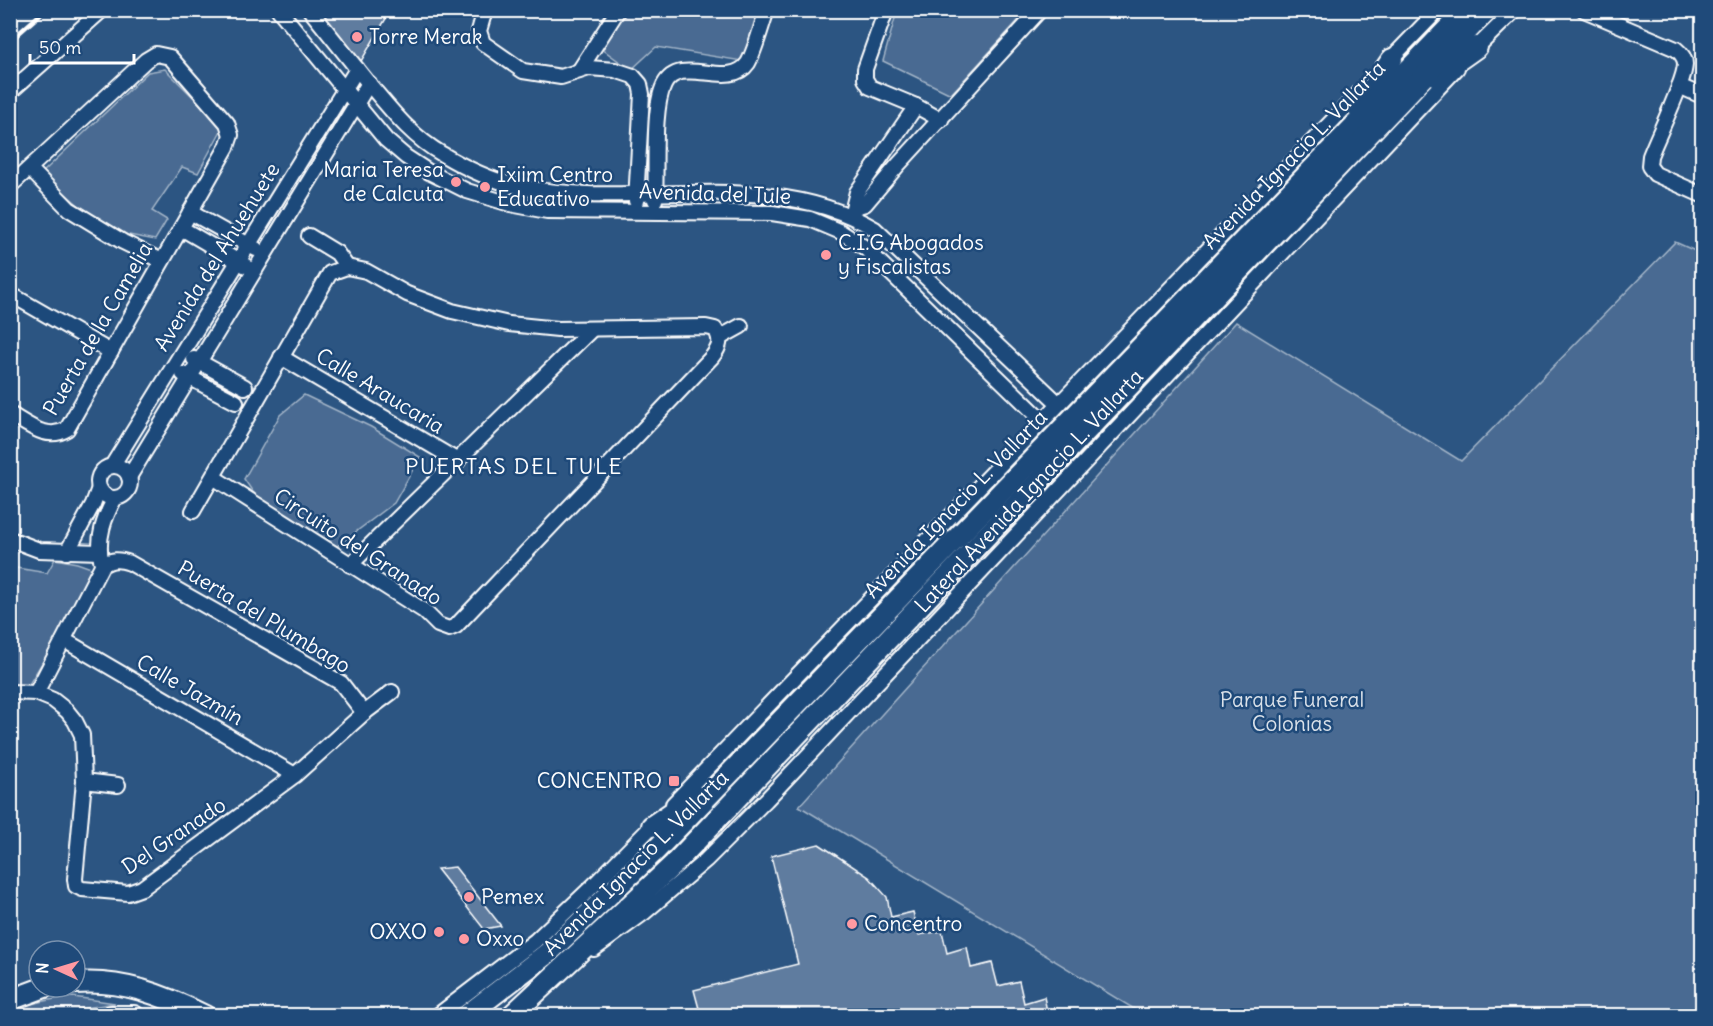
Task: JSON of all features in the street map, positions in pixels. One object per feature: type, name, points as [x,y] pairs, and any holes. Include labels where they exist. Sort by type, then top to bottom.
[{"type":"highway","name":"Avenida Ignacio L. Vallarta","points":[[466,1016],[549,952],[655,851],[1466,10]]},
{"type":"highway","name":"Avenida Ignacio L. Vallarta","points":[[511,1016],[674,864],[1487,10]]},
{"type":"highway","points":[[1402,99],[1477,47]]},
{"type":"highway","points":[[1330,152],[1392,59]]},
{"type":"highway","points":[[652,826],[735,768]]},
{"type":"highway","points":[[87,984],[119,985],[152,992],[205,1016]]},
{"type":"highway","points":[[10,1000],[27,994]]},
{"type":"highway","points":[[111,1016],[134,1016]]},
{"type":"street","points":[[10,92],[102,10]]},
{"type":"street","name":"Avenida del Tule","points":[[279,10],[387,140],[406,157],[429,172],[467,191],[510,204],[547,211],[772,213],[810,219],[841,232],[864,246],[1043,421]]},
{"type":"street","name":"Avenida del Tule","points":[[310,10],[401,122],[420,140],[441,154],[482,175],[524,188],[561,193],[744,194],[785,197],[853,211],[1059,405]]},
{"type":"street","points":[[487,10],[479,31],[483,42],[523,70],[561,77],[589,68],[615,70],[633,76],[640,84],[642,94],[635,212]]},
{"type":"street","points":[[579,71],[618,10]]},
{"type":"street","points":[[654,212],[657,122],[660,95],[664,83],[674,74],[687,72],[731,74],[738,71],[748,63],[767,10]]},
{"type":"street","points":[[886,10],[865,69],[864,79],[870,87],[916,106],[941,120]]},
{"type":"street","points":[[853,211],[865,204],[1040,10]]},
{"type":"street","name":"Lateral Avenida Ignacio L. Vallarta","points":[[652,826],[1438,10]]},
{"type":"street","name":"Lateral Avenida Ignacio L. Vallarta","points":[[553,978],[645,912],[705,860],[766,800],[1477,47],[1515,10]]},
{"type":"street","points":[[1584,10],[1681,53],[1685,68],[1650,156],[1649,166],[1655,174],[1702,195]]},
{"type":"street","name":"Puerta de la Camelia","points":[[10,186],[146,60],[156,54],[170,57],[227,123],[231,135],[227,147],[182,228],[67,429],[57,435],[42,433],[10,414]]},
{"type":"street","name":"Avenida del Ahuehuete","points":[[112,466],[357,69]]},
{"type":"street","name":"Avenida del Ahuehuete","points":[[129,477],[369,83]]},
{"type":"street","points":[[1679,86],[1702,96]]},
{"type":"street","points":[[642,94],[660,95]]},
{"type":"street","points":[[841,232],[853,211],[857,192],[916,106]]},
{"type":"street","points":[[899,129],[920,143]]},
{"type":"street","points":[[875,164],[891,174]]},
{"type":"street","points":[[30,169],[69,209],[90,224],[162,261]]},
{"type":"street","points":[[190,212],[265,255]]},
{"type":"street","points":[[182,228],[255,272]]},
{"type":"street","points":[[215,248],[225,232]]},
{"type":"street","points":[[309,236],[337,252],[347,267]]},
{"type":"street","points":[[193,511],[213,477],[242,406],[251,390],[281,357],[330,273],[347,267],[366,271],[407,294],[452,311],[519,325],[558,329],[706,327],[715,329],[721,337],[741,326]]},
{"type":"street","points":[[10,294],[111,352]]},
{"type":"street","points":[[350,565],[592,329]]},
{"type":"street","name":"Circuito del Granado","points":[[213,477],[424,611],[438,625],[449,629],[456,626],[712,357],[719,348],[721,337]]},
{"type":"street","points":[[183,353],[251,390]]},
{"type":"street","name":"Calle Araucaria","points":[[281,357],[458,461]]},
{"type":"street","points":[[174,368],[242,406]]},
{"type":"street","points":[[36,693],[64,640],[100,554],[103,523],[115,498],[128,491],[129,477],[119,467],[106,468],[99,476],[99,488],[93,504],[67,552]]},
{"type":"street","points":[[99,488],[103,494],[115,498]]},
{"type":"street","name":"Puerta del Plumbago","points":[[10,539],[39,550],[100,554],[130,563],[341,683],[364,713]]},
{"type":"street","name":"Calle Jazmín","points":[[64,640],[295,775]]},
{"type":"street","name":"Del Granado","points":[[10,692],[36,693],[53,700],[75,721],[82,735],[84,781],[76,886],[82,889],[128,893],[141,888],[295,775],[364,713]]},
{"type":"street","points":[[364,713],[392,692]]},
{"type":"street","points":[[84,781],[118,785]]},
{"type":"street","name":"Avenida Ignacio L. Vallarta","points":[[437,1016],[535,941],[652,826]]},
{"type":"green space","points":[[897,10],[1027,11],[951,94],[883,61]]},
{"type":"green space","points":[[621,11],[761,11],[742,61],[656,47],[631,70],[598,46]]},
{"type":"green space","points":[[165,69],[223,127],[198,173],[182,167],[152,211],[167,220],[155,240],[108,231],[42,173],[148,72]]},
{"type":"green space","name":"Parque Funeral Colonias","points":[[1675,242],[1702,254],[1702,1015],[1144,1015],[799,806],[1236,322],[1461,461]]},
{"type":"green space","points":[[304,395],[371,427],[420,457],[394,503],[337,546],[259,501],[244,479],[280,415]]},
{"type":"green space","points":[[55,559],[91,568],[91,582],[28,686],[11,685],[10,567],[47,573]]},
{"type":"green space","points":[[87,999],[115,1003],[81,1009],[67,1015],[11,1015],[11,1012],[33,1003],[49,1000]]},
{"type":"building","name":"Torre Merak","points":[[317,10],[391,10],[360,63]]},
{"type":"building","name":"Concentro","points":[[819,844],[869,877],[887,897],[891,917],[913,912],[919,935],[942,931],[947,953],[967,947],[971,968],[992,963],[998,986],[1019,981],[1024,1003],[1044,997],[1048,1016],[701,1016],[694,990],[798,964],[771,856]]},
{"type":"building","name":"Pemex","points":[[455,867],[501,926],[484,929],[437,869]]},
{"type":"railway","points":[[10,41],[45,10]]},
{"type":"place","name":"Torre Merak","points":[[357,37]]},
{"type":"place","name":"Maria Teresa de Calcuta","points":[[456,182]]},
{"type":"place","name":"Ixiim Centro Educativo","points":[[485,187]]},
{"type":"place","name":"C.I.G Abogados y Fiscalistas","points":[[826,255]]},
{"type":"place","name":"CONCENTRO","points":[[674,781]]},
{"type":"place","name":"Pemex","points":[[469,897]]},
{"type":"place","name":"Concentro","points":[[852,924]]},
{"type":"place","name":"OXXO","points":[[439,932]]},
{"type":"place","name":"Oxxo","points":[[464,939]]},
{"type":"district","name":"PUERTAS DEL TULE","points":[[514,466]]}]
